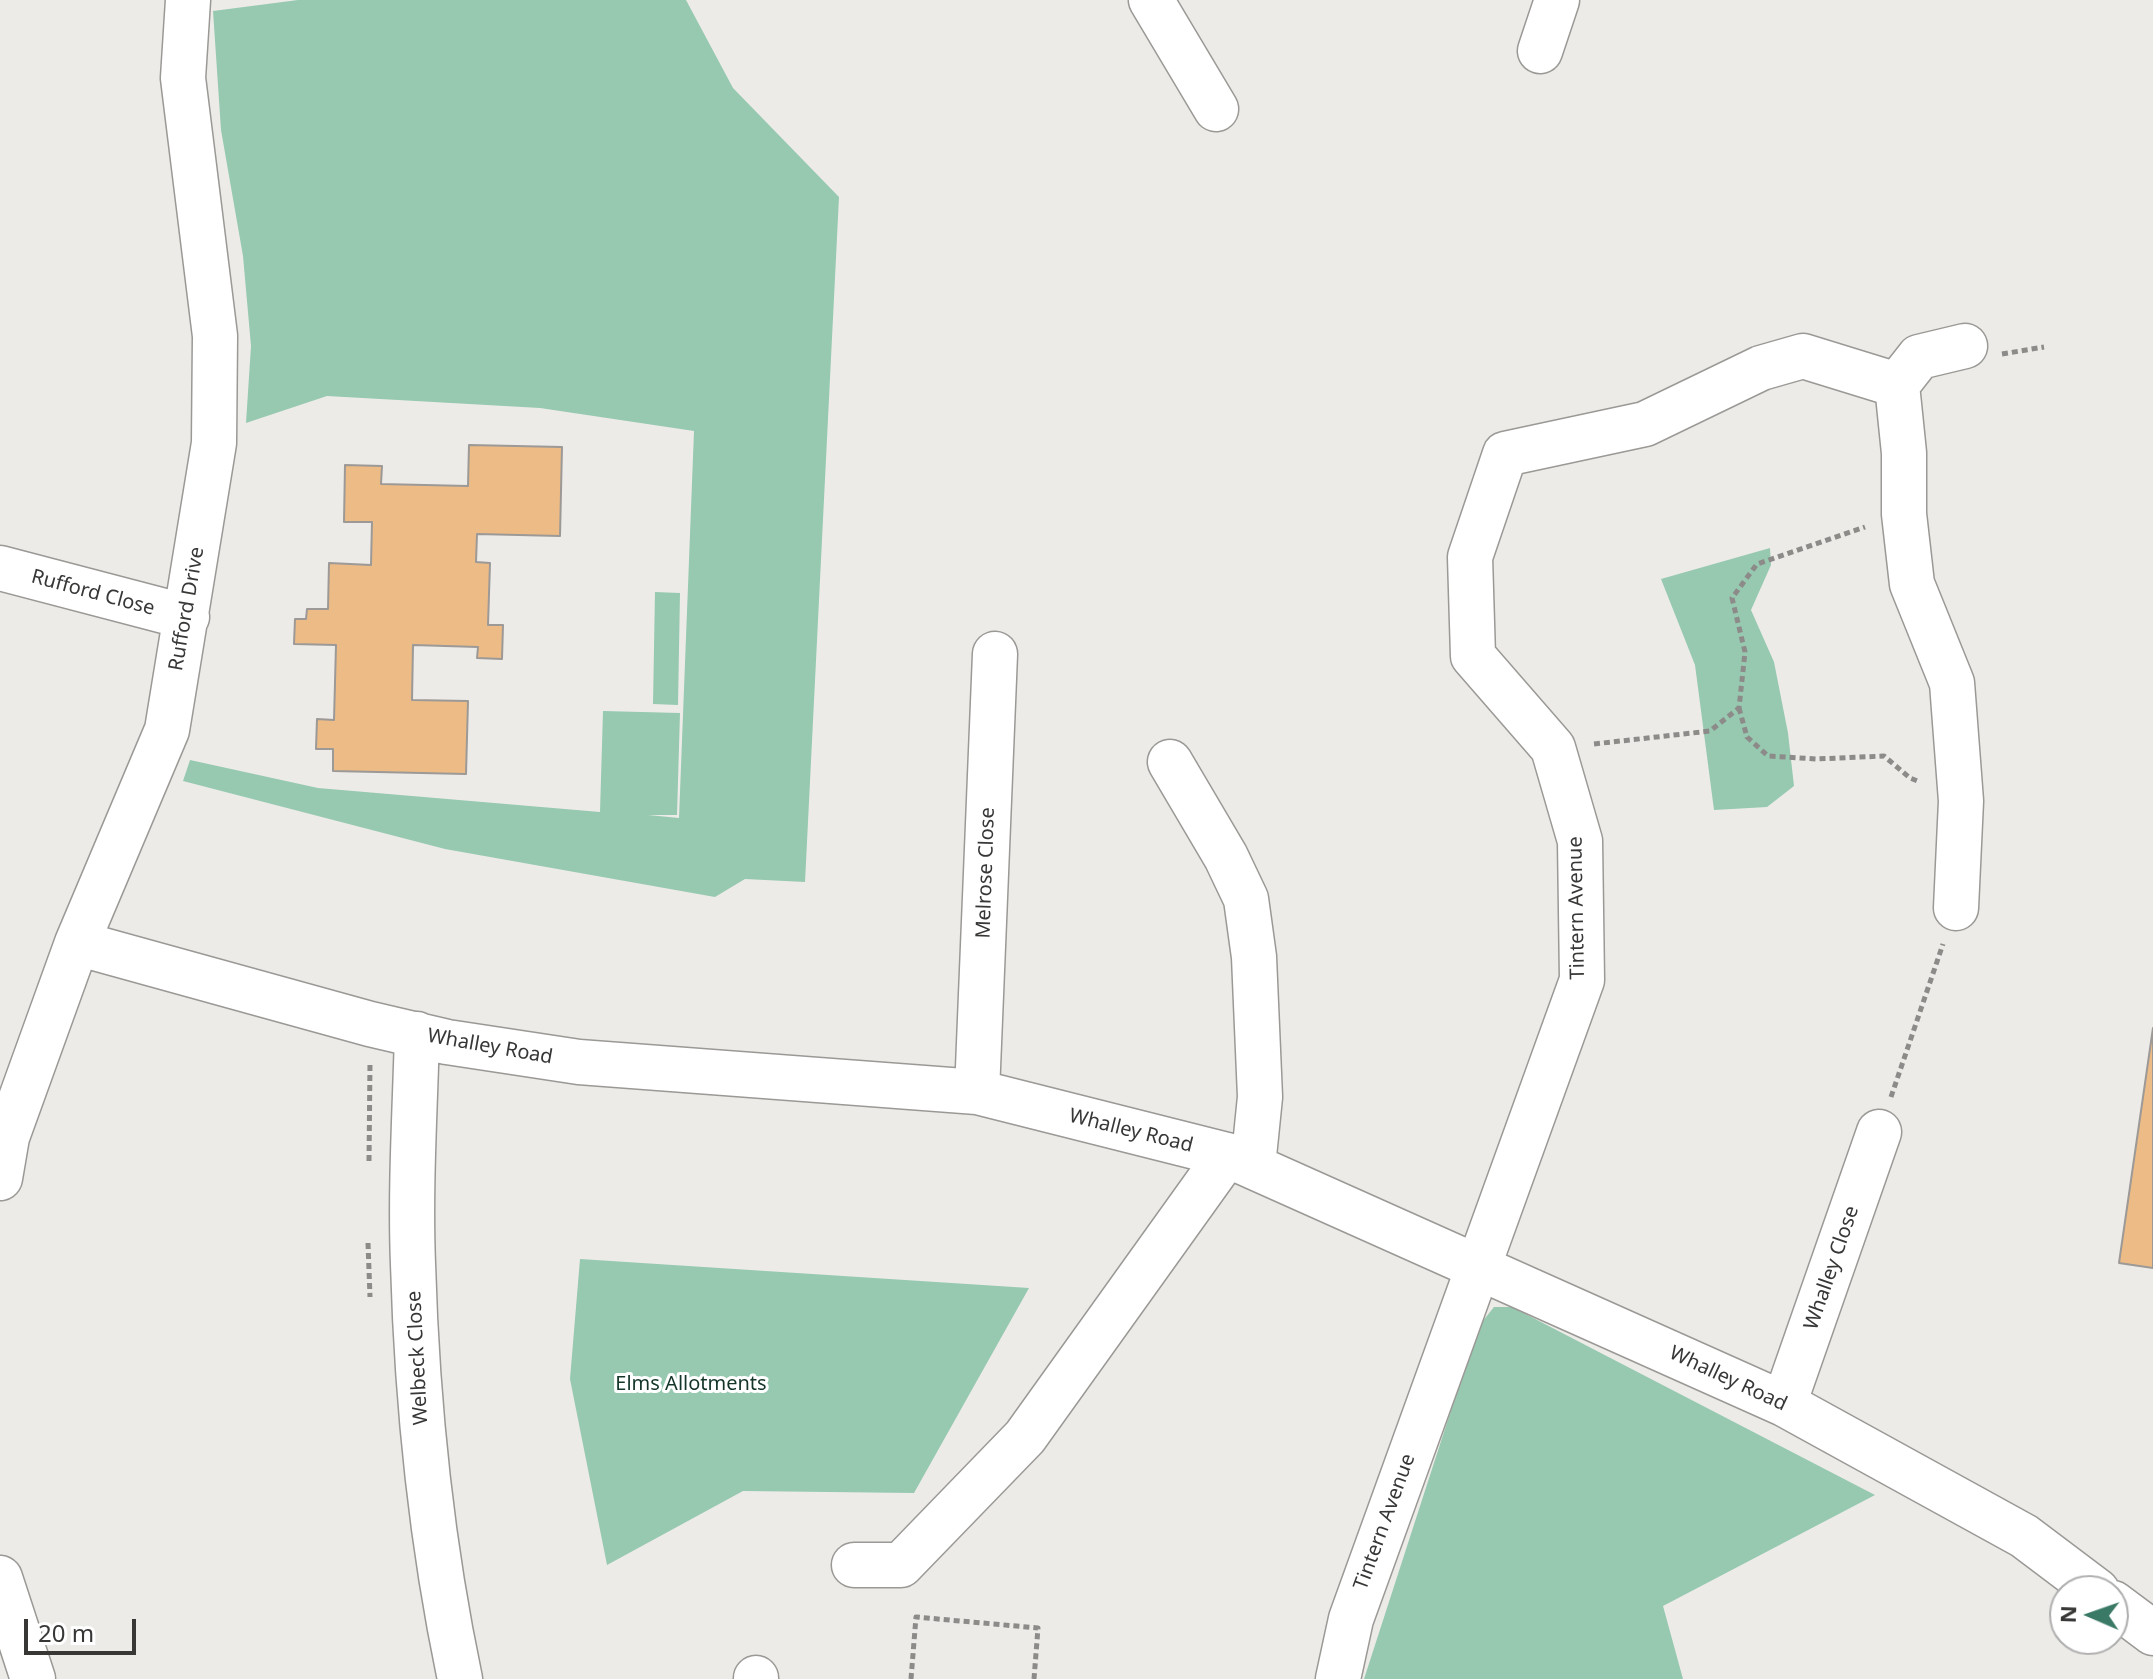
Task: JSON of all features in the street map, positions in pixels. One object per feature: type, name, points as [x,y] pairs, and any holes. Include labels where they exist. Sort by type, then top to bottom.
[{"type":"street","points":[[1151,0],[1216,109]]},
{"type":"street","points":[[1540,51],[1557,0]]},
{"type":"street","name":"Rufford Drive","points":[[0,1178],[7,1137],[77,943],[167,730],[187,617],[214,443],[215,367],[215,336],[183,78],[188,6]]},
{"type":"street","points":[[1956,908],[1961,801],[1952,683],[1912,584],[1904,514],[1904,453],[1897,385],[1919,357],[1965,346]]},
{"type":"street","name":"Tintern Avenue","points":[[1338,1679],[1351,1619],[1582,980],[1580,841],[1553,748],[1473,656],[1470,557],[1505,454],[1645,424],[1761,368],[1803,356],[1897,385]]},
{"type":"street","name":"Rufford Close","points":[[0,568],[187,617]]},
{"type":"street","name":"Melrose Close","points":[[977,1092],[995,654]]},
{"type":"street","points":[[854,1565],[901,1565],[1025,1437],[1240,1160],[1260,1097],[1254,957],[1246,899],[1226,857],[1170,762]]},
{"type":"street","name":"Whalley Road","points":[[77,943],[370,1024],[447,1042],[579,1062],[977,1092],[1240,1160],[1784,1404],[2024,1536],[2076,1575]]},
{"type":"street","name":"Welbeck Close","points":[[417,1034],[412,1261],[421,1426],[431,1511],[460,1679]]},
{"type":"street","name":"Whalley Close","points":[[1784,1404],[1879,1132]]},
{"type":"street","points":[[0,1578],[33,1679]]},
{"type":"street","points":[[2129,1615],[2153,1633]]},
{"type":"path","points":[[1904,514],[1757,564],[1732,598],[1745,652],[1739,708],[1747,737],[1768,756],[1816,759],[1884,756],[1910,778],[1961,801]]},
{"type":"path","points":[[1553,748],[1710,731],[1739,708]]},
{"type":"path","points":[[1879,1132],[1956,908]]},
{"type":"path","points":[[911,1679],[916,1617],[1038,1628],[1034,1679]]},
{"type":"green space","points":[[298,0],[686,0],[733,88],[839,197],[805,882],[745,879],[715,897],[445,849],[183,781],[190,760],[318,788],[600,812],[603,711],[680,713],[677,815],[648,815],[679,818],[694,431],[540,408],[327,396],[246,423],[251,346],[243,256],[221,130],[213,11]]},
{"type":"green space","points":[[1770,548],[1771,565],[1751,610],[1774,662],[1788,733],[1794,786],[1767,807],[1714,810],[1695,665],[1661,579]]},
{"type":"green space","points":[[655,592],[680,593],[678,705],[653,704]]},
{"type":"green space","name":"Elms Allotments","points":[[580,1259],[1029,1288],[914,1493],[743,1491],[607,1565],[570,1379]]},
{"type":"green space","points":[[1494,1307],[1512,1307],[1875,1495],[1663,1606],[1683,1679],[1364,1679],[1478,1327]]},
{"type":"building","points":[[469,445],[562,447],[560,536],[477,534],[476,562],[490,563],[488,625],[503,625],[502,659],[477,658],[478,647],[413,645],[412,700],[468,701],[466,774],[333,771],[333,749],[316,749],[317,719],[334,720],[336,645],[294,644],[295,619],[306,619],[307,609],[328,609],[329,563],[371,565],[372,522],[344,522],[345,465],[382,466],[381,484],[468,486]]},
{"type":"building","points":[[2153,1028],[2153,1268],[2119,1263]]}]
